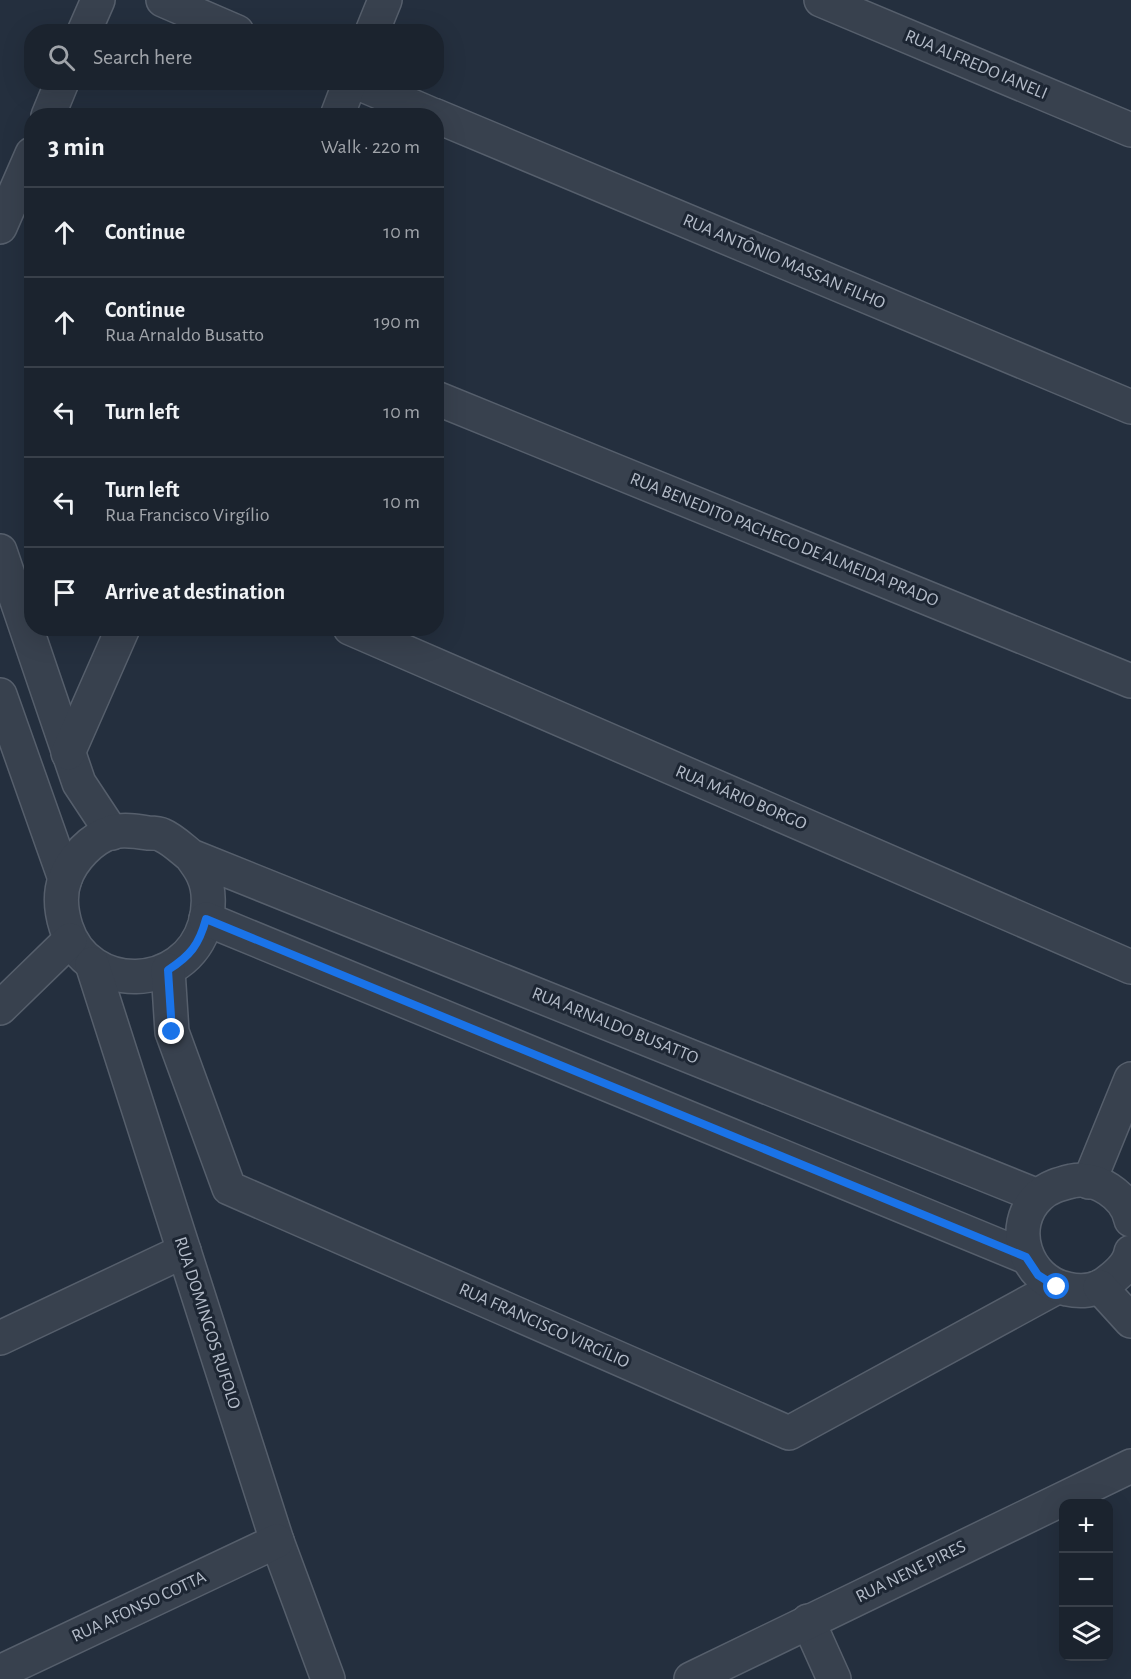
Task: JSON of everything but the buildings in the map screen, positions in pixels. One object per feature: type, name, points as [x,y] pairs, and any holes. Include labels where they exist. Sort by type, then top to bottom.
[{"type":"street","points":[[88,24],[98,0]]},
{"type":"street","points":[[163,0],[218,24]]},
{"type":"street","points":[[375,24],[385,0]]},
{"type":"street","name":"RUA ALFREDO IANELI","points":[[821,0],[1131,130]]},
{"type":"street","points":[[51,108],[59,90]]},
{"type":"street","points":[[340,108],[347,90]]},
{"type":"street","name":"RUA ANTÔNIO MASSAN FILHO","points":[[375,90],[417,108]]},
{"type":"street","name":"RUA ANTÔNIO MASSAN FILHO","points":[[444,119],[1131,407]]},
{"type":"street","points":[[0,227],[24,172]]},
{"type":"street","name":"RUA BENEDITO PACHECO DE ALMEIDA PRADO","points":[[444,401],[1131,681]]},
{"type":"street","points":[[0,551],[22,592]]},
{"type":"street","points":[[35,636],[79,783],[112,832]]},
{"type":"street","points":[[69,753],[120,636]]},
{"type":"street","name":"RUA MÁRIO BORGO","points":[[368,636],[1131,967]]},
{"type":"street","points":[[0,695],[65,879]]},
{"type":"street","points":[[131,830],[162,835],[191,856],[204,877],[209,910],[201,938],[185,959],[168,970],[143,977],[114,975],[92,964],[70,940],[60,909],[65,879],[78,856],[97,840],[112,832],[131,830]]},
{"type":"street","name":"RUA ARNALDO BUSATTO","points":[[191,856],[1038,1196]]},
{"type":"street","points":[[206,919],[1026,1257]]},
{"type":"street","points":[[0,1008],[70,940]]},
{"type":"street","name":"RUA DOMINGOS RUFOLO","points":[[92,964],[277,1541],[328,1679]]},
{"type":"street","name":"RUA FRANCISCO VIRGÍLIO","points":[[168,970],[172,1032],[229,1188],[789,1433],[1057,1287]]},
{"type":"street","points":[[1089,1182],[1131,1079]]},
{"type":"street","points":[[1131,1216],[1118,1196],[1100,1184],[1078,1180],[1057,1184],[1038,1196],[1027,1214],[1022,1236],[1026,1257],[1038,1275],[1057,1287],[1078,1291],[1120,1271],[1131,1321]]},
{"type":"street","points":[[0,1338],[184,1251]]},
{"type":"street","name":"RUA NENE PIRES","points":[[691,1679],[1131,1466]]},
{"type":"street","name":"RUA AFONSO COTTA","points":[[0,1672],[277,1541]]},
{"type":"street","points":[[808,1621],[834,1679]]},
{"type":"route","points":[[172,1032],[168,970],[185,959],[201,938],[206,919],[1026,1257],[1038,1275],[1057,1287]]}]
